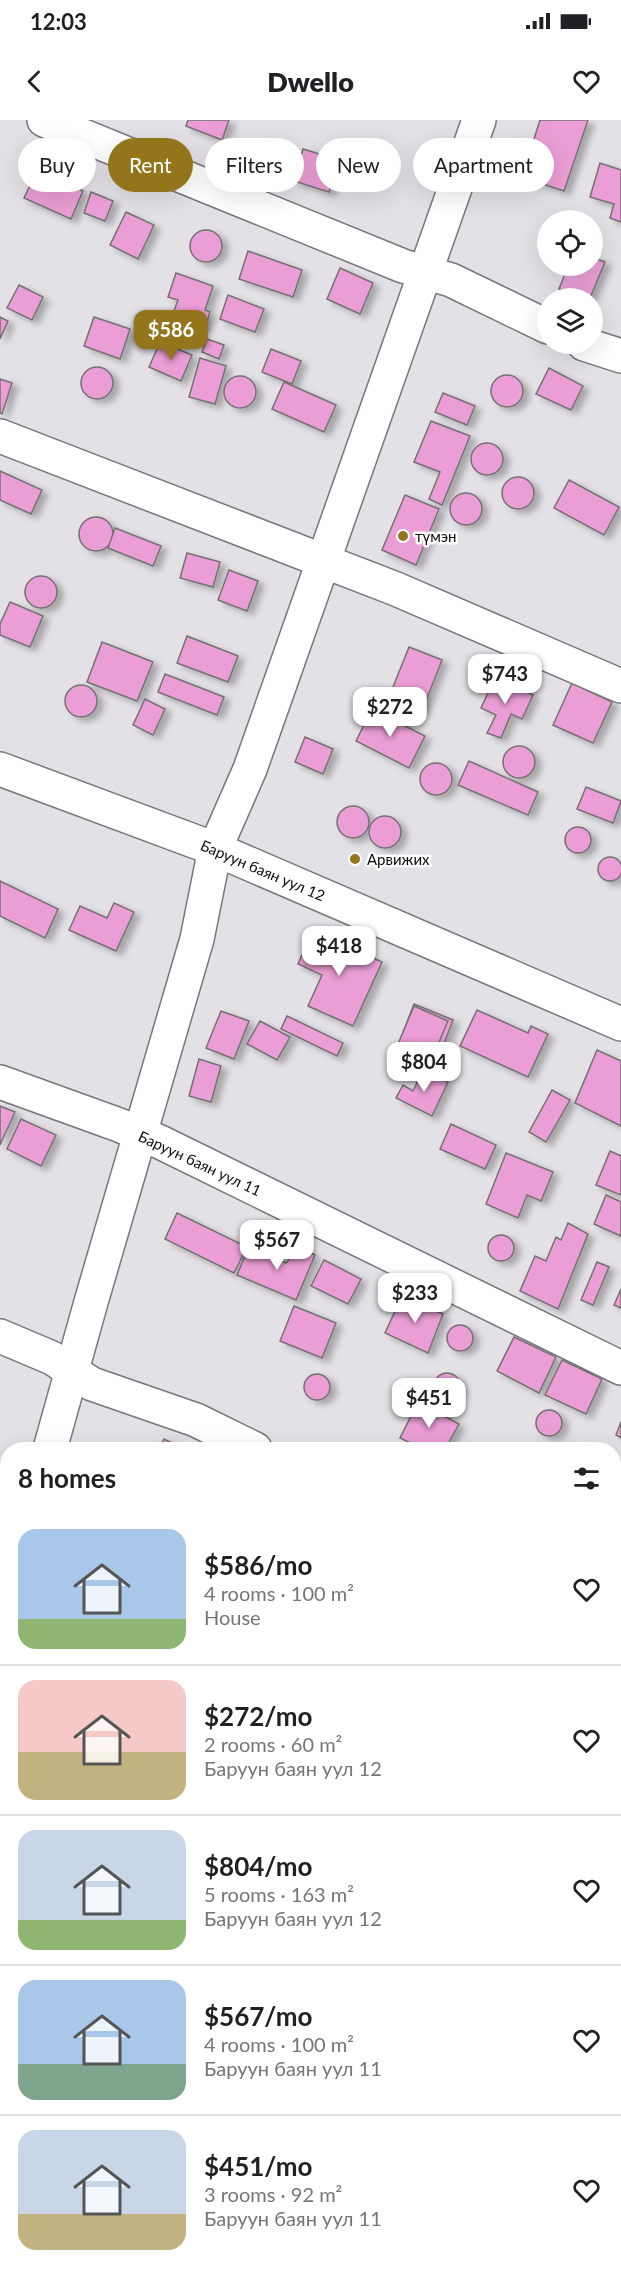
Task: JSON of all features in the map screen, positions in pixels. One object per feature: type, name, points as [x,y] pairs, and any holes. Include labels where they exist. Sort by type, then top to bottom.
[{"type":"street","points":[[44,120],[403,266],[451,280],[537,322]]},
{"type":"street","points":[[52,1442],[197,939],[215,849],[250,769],[479,120]]},
{"type":"street","points":[[603,350],[621,356]]},
{"type":"street","points":[[0,436],[396,589],[621,686]]},
{"type":"street","name":"Баруун баян уул 12","points":[[0,769],[215,849],[621,1024]]},
{"type":"street","name":"Баруун баян уул 11","points":[[0,1082],[140,1134],[621,1368]]},
{"type":"street","points":[[0,1336],[52,1358],[92,1384],[196,1420],[241,1442]]},
{"type":"building","points":[[188,120],[229,120],[223,138],[217,138],[186,126]]},
{"type":"building","points":[[540,120],[588,120],[564,191],[554,188],[554,138],[534,138]]},
{"type":"building","points":[[304,149],[316,153],[316,188],[304,184]]},
{"type":"building","points":[[600,163],[621,170],[621,222],[610,218],[614,204],[590,197]]},
{"type":"building","points":[[27,192],[83,192],[71,219],[24,198]]},
{"type":"building","points":[[91,192],[113,201],[105,221],[84,213]]},
{"type":"building","points":[[126,212],[154,225],[138,259],[110,245]]},
{"type":"building","points":[[206,230],[218,234],[222,246],[218,258],[206,262],[194,258],[190,246],[194,234]]},
{"type":"building","points":[[248,251],[302,270],[293,297],[239,279]]},
{"type":"building","points":[[340,268],[373,283],[360,314],[327,299]]},
{"type":"building","points":[[176,273],[213,286],[205,310],[210,312],[205,328],[172,316],[178,300],[168,297]]},
{"type":"building","points":[[564,276],[599,276],[594,288],[559,288]]},
{"type":"building","points":[[19,285],[43,297],[32,320],[7,308]]},
{"type":"building","points":[[228,295],[264,309],[255,332],[220,319]]},
{"type":"building","points":[[0,317],[8,321],[0,339]]},
{"type":"building","points":[[94,317],[130,329],[120,359],[84,346]]},
{"type":"building","points":[[207,339],[224,345],[219,359],[202,352]]},
{"type":"building","points":[[160,342],[192,355],[181,381],[149,367]]},
{"type":"building","points":[[271,349],[301,361],[292,384],[262,372]]},
{"type":"building","points":[[200,358],[226,366],[215,404],[189,397]]},
{"type":"building","points":[[97,367],[109,371],[113,383],[109,395],[97,399],[85,395],[81,383],[85,371]]},
{"type":"building","points":[[549,368],[583,386],[571,410],[536,394]]},
{"type":"building","points":[[507,375],[519,379],[523,391],[519,403],[507,407],[495,403],[491,391],[495,379]]},
{"type":"building","points":[[240,376],[252,380],[256,392],[252,404],[240,408],[228,404],[224,392],[228,380]]},
{"type":"building","points":[[0,379],[12,383],[2,414],[0,413]]},
{"type":"building","points":[[284,382],[336,405],[324,432],[272,409]]},
{"type":"building","points":[[443,393],[475,406],[467,425],[435,412]]},
{"type":"building","points":[[431,421],[470,436],[442,505],[429,499],[440,472],[414,462]]},
{"type":"building","points":[[487,443],[499,447],[503,459],[499,471],[487,475],[475,471],[471,459],[475,447]]},
{"type":"building","points":[[0,471],[42,490],[31,514],[0,500]]},
{"type":"building","points":[[518,477],[530,481],[534,493],[530,505],[518,509],[506,505],[502,493],[506,481]]},
{"type":"building","points":[[569,480],[619,507],[604,535],[554,508]]},
{"type":"building","points":[[466,493],[478,497],[482,509],[478,521],[466,525],[454,521],[450,509],[454,497]]},
{"type":"building","points":[[405,495],[439,509],[416,565],[382,550]]},
{"type":"building","points":[[96,517],[108,522],[113,534],[108,546],[96,551],[84,546],[79,534],[84,522]]},
{"type":"building","points":[[115,528],[161,546],[153,566],[108,548]]},
{"type":"building","points":[[187,553],[220,562],[213,587],[180,578]]},
{"type":"building","points":[[229,570],[258,581],[247,611],[218,600]]},
{"type":"building","points":[[41,576],[53,580],[57,592],[53,604],[41,608],[29,604],[25,592],[29,580]]},
{"type":"building","points":[[10,602],[43,616],[30,647],[0,635],[0,624]]},
{"type":"building","points":[[187,636],[238,656],[228,682],[177,663]]},
{"type":"building","points":[[102,642],[153,662],[137,701],[87,682]]},
{"type":"building","points":[[409,647],[442,660],[422,711],[389,697]]},
{"type":"building","points":[[165,674],[224,697],[217,715],[158,692]]},
{"type":"building","points":[[495,678],[533,695],[522,719],[511,714],[501,738],[487,733],[496,715],[481,708]]},
{"type":"building","points":[[572,683],[612,702],[593,743],[553,725]]},
{"type":"building","points":[[81,685],[93,689],[97,701],[93,713],[81,717],[69,713],[65,701],[69,689]]},
{"type":"building","points":[[145,699],[165,709],[153,735],[133,725]]},
{"type":"building","points":[[372,709],[425,736],[409,768],[356,741]]},
{"type":"building","points":[[305,737],[333,749],[323,774],[295,762]]},
{"type":"building","points":[[519,746],[531,750],[535,762],[531,774],[519,778],[507,774],[503,762],[507,750]]},
{"type":"building","points":[[469,761],[538,792],[528,815],[458,785]]},
{"type":"building","points":[[436,763],[448,767],[452,779],[448,791],[436,795],[424,791],[420,779],[424,767]]},
{"type":"building","points":[[586,787],[621,801],[613,823],[577,809]]},
{"type":"building","points":[[353,806],[365,810],[369,822],[365,834],[353,838],[341,834],[337,822],[341,810]]},
{"type":"building","points":[[385,816],[397,820],[401,832],[397,844],[385,848],[373,844],[369,832],[373,820]]},
{"type":"building","points":[[578,827],[587,831],[591,840],[587,849],[578,853],[569,849],[565,840],[569,831]]},
{"type":"building","points":[[605,857],[615,857],[622,864],[622,874],[615,881],[605,881],[598,874],[598,864]]},
{"type":"building","points":[[0,881],[58,909],[45,938],[0,916]]},
{"type":"building","points":[[114,903],[134,912],[116,951],[69,930],[80,906],[107,918]]},
{"type":"building","points":[[313,930],[382,962],[353,1026],[308,1006],[322,975],[298,964]]},
{"type":"building","points":[[414,1004],[453,1020],[436,1064],[397,1048]]},
{"type":"building","points":[[414,1006],[448,1021],[429,1066],[395,1051]]},
{"type":"building","points":[[477,1010],[528,1033],[531,1026],[548,1034],[528,1077],[460,1046]]},
{"type":"building","points":[[221,1011],[249,1021],[234,1059],[206,1048]]},
{"type":"building","points":[[287,1016],[343,1043],[337,1056],[281,1029]]},
{"type":"building","points":[[260,1021],[290,1037],[277,1060],[247,1044]]},
{"type":"building","points":[[597,1050],[621,1061],[621,1126],[575,1103]]},
{"type":"building","points":[[199,1059],[221,1066],[211,1102],[189,1096]]},
{"type":"building","points":[[423,1070],[448,1082],[432,1116],[396,1098],[403,1085],[413,1091]]},
{"type":"building","points":[[552,1090],[570,1100],[546,1142],[529,1132]]},
{"type":"building","points":[[0,1106],[15,1112],[0,1145]]},
{"type":"building","points":[[21,1119],[56,1135],[41,1166],[7,1149]]},
{"type":"building","points":[[451,1124],[496,1145],[485,1169],[440,1149]]},
{"type":"building","points":[[610,1151],[621,1156],[621,1195],[596,1185]]},
{"type":"building","points":[[506,1153],[553,1172],[541,1201],[527,1195],[518,1218],[486,1204]]},
{"type":"building","points":[[606,1195],[621,1202],[621,1236],[594,1224]]},
{"type":"building","points":[[177,1213],[247,1247],[234,1273],[165,1239]]},
{"type":"building","points":[[568,1223],[588,1234],[558,1309],[520,1291],[535,1256],[546,1261],[556,1237],[561,1240]]},
{"type":"building","points":[[501,1235],[510,1239],[514,1248],[510,1257],[501,1261],[492,1257],[488,1248],[492,1239]]},
{"type":"building","points":[[249,1247],[286,1263],[299,1248],[315,1255],[296,1300],[237,1275]]},
{"type":"building","points":[[324,1260],[361,1279],[348,1304],[311,1286]]},
{"type":"building","points":[[597,1262],[609,1267],[593,1305],[581,1300]]},
{"type":"building","points":[[621,1289],[621,1308],[614,1305]]},
{"type":"building","points":[[402,1296],[443,1314],[428,1353],[385,1333]]},
{"type":"building","points":[[294,1306],[336,1323],[322,1358],[280,1341]]},
{"type":"building","points":[[460,1325],[469,1329],[473,1338],[469,1347],[460,1351],[451,1347],[447,1338],[451,1329]]},
{"type":"building","points":[[514,1337],[556,1357],[539,1393],[497,1371]]},
{"type":"building","points":[[562,1360],[602,1379],[586,1414],[545,1395]]},
{"type":"building","points":[[447,1373],[456,1377],[460,1386],[456,1395],[447,1399],[438,1395],[434,1386],[438,1377]]},
{"type":"building","points":[[317,1374],[326,1378],[330,1387],[326,1396],[317,1400],[308,1396],[304,1387],[308,1378]]},
{"type":"building","points":[[418,1402],[459,1424],[449,1442],[408,1442],[400,1438]]},
{"type":"building","points":[[549,1410],[558,1414],[562,1423],[558,1432],[549,1436],[540,1432],[536,1423],[540,1414]]},
{"type":"building","points":[[621,1422],[621,1438],[616,1435]]},
{"type":"place","name":"түмэн","points":[[403,536]]},
{"type":"place","name":"Арвижих","points":[[355,859]]}]
